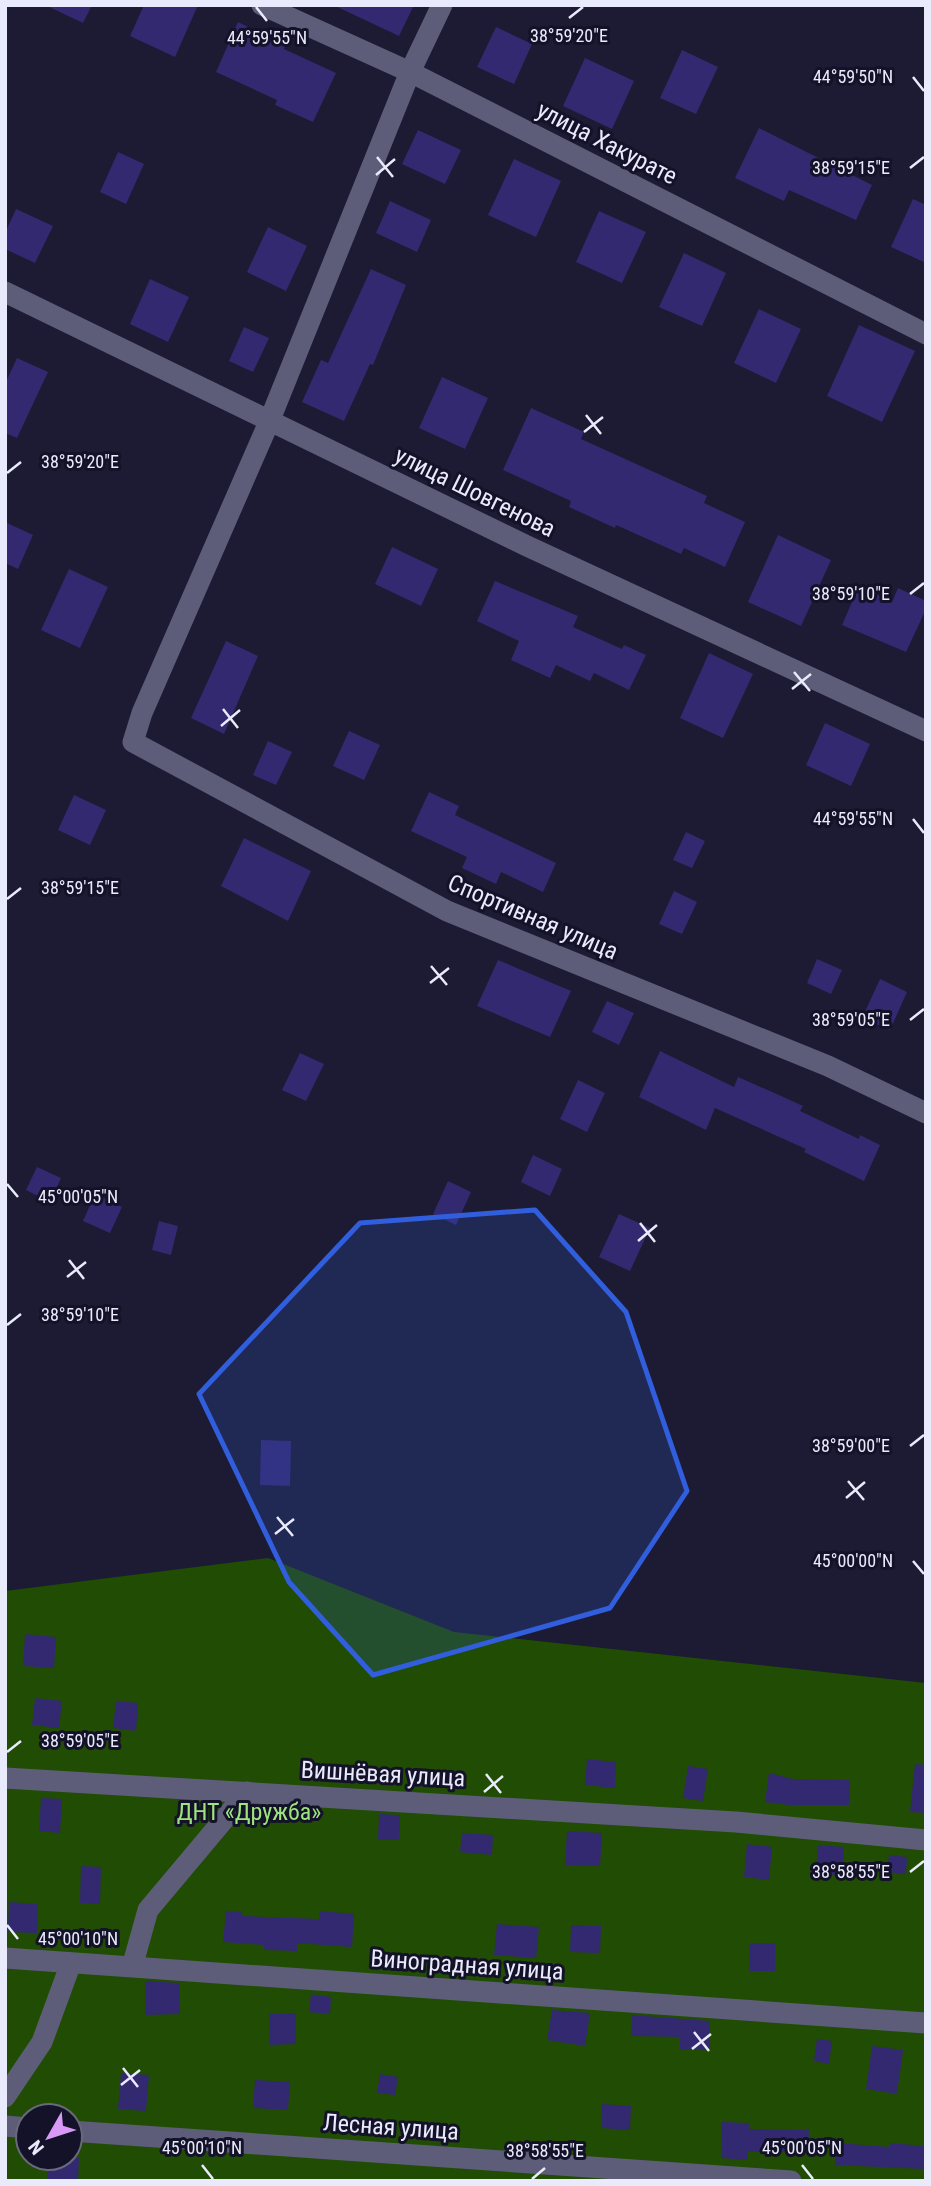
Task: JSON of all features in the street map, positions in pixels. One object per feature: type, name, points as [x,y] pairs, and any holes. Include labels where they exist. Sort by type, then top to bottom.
[{"type":"street","name":"улица Хакурате","points":[[262,5],[410,72],[926,334]]},
{"type":"street","points":[[269,422],[410,72],[442,5]]},
{"type":"street","name":"улица Шовгенова","points":[[5,292],[527,547],[926,731]]},
{"type":"street","name":"Спортивная улица","points":[[269,422],[142,713],[133,742],[447,911],[828,1066],[926,1113]]},
{"type":"street","name":"Вишнёвая улица","points":[[5,1778],[736,1822],[926,1840]]},
{"type":"street","points":[[132,1967],[148,1910],[247,1792]]},
{"type":"street","name":"Виноградная улица","points":[[5,1958],[926,2023]]},
{"type":"street","points":[[5,2097],[42,2042],[71,1963]]},
{"type":"street","name":"Лесная улица","points":[[84,2132],[791,2181]]},
{"type":"highlighted area","points":[[535,1210],[626,1312],[687,1491],[610,1608],[373,1675],[289,1582],[199,1394],[360,1223]]},
{"type":"green space","name":"ДНТ «Дружба»","points":[[268,1558],[454,1632],[926,1683],[926,2181],[5,2181],[5,1591]]},
{"type":"building","points":[[45,5],[92,5],[83,23]]},
{"type":"building","points":[[144,5],[198,5],[175,57],[130,36]]},
{"type":"building","points":[[333,5],[414,5],[399,36]]},
{"type":"building","points":[[238,22],[286,45],[284,49],[336,73],[313,122],[275,105],[277,100],[216,72]]},
{"type":"building","points":[[496,27],[532,44],[514,84],[477,67]]},
{"type":"building","points":[[682,50],[718,67],[696,114],[660,98]]},
{"type":"building","points":[[585,58],[634,81],[612,129],[563,106]]},
{"type":"building","points":[[759,128],[872,185],[856,220],[789,190],[784,201],[735,178]]},
{"type":"building","points":[[418,130],[461,150],[445,184],[402,164]]},
{"type":"building","points":[[118,152],[144,164],[126,204],[100,192]]},
{"type":"building","points":[[514,159],[561,181],[536,237],[488,215]]},
{"type":"building","points":[[913,199],[926,205],[926,263],[891,247]]},
{"type":"building","points":[[390,201],[431,220],[417,252],[376,233]]},
{"type":"building","points":[[16,209],[53,226],[35,263],[5,249],[5,233]]},
{"type":"building","points":[[599,211],[646,232],[622,283],[576,262]]},
{"type":"building","points":[[268,227],[307,246],[286,291],[247,272]]},
{"type":"building","points":[[684,253],[726,273],[702,326],[659,307]]},
{"type":"building","points":[[371,269],[406,285],[373,365],[370,364],[344,421],[302,402],[321,360],[328,363]]},
{"type":"building","points":[[150,279],[189,297],[168,342],[130,324]]},
{"type":"building","points":[[759,309],[801,329],[776,383],[734,363]]},
{"type":"building","points":[[859,325],[915,351],[882,422],[827,396]]},
{"type":"building","points":[[244,327],[269,338],[253,372],[229,361]]},
{"type":"building","points":[[17,358],[48,372],[17,438],[5,433],[5,384]]},
{"type":"building","points":[[442,377],[488,398],[465,449],[419,428]]},
{"type":"building","points":[[531,408],[584,432],[581,439],[707,496],[704,503],[745,522],[725,567],[684,548],[681,554],[616,525],[615,528],[569,507],[571,501],[503,470]]},
{"type":"building","points":[[5,522],[33,535],[18,569],[5,563]]},
{"type":"building","points":[[778,535],[831,560],[801,626],[748,602]]},
{"type":"building","points":[[392,547],[438,569],[421,606],[375,584]]},
{"type":"building","points":[[69,569],[108,587],[80,648],[41,630]]},
{"type":"building","points":[[495,581],[578,616],[573,627],[622,649],[624,645],[646,655],[629,690],[594,673],[590,681],[556,665],[550,678],[511,660],[519,641],[477,621]]},
{"type":"building","points":[[859,586],[892,602],[898,588],[926,601],[926,609],[906,652],[842,625]]},
{"type":"building","points":[[226,641],[258,656],[224,734],[191,718]]},
{"type":"building","points":[[709,653],[753,674],[723,738],[680,718]]},
{"type":"building","points":[[825,723],[870,744],[851,786],[806,765]]},
{"type":"building","points":[[349,731],[380,745],[364,780],[333,766]]},
{"type":"building","points":[[268,741],[292,752],[276,785],[253,775]]},
{"type":"building","points":[[429,792],[459,806],[455,815],[556,863],[543,892],[501,872],[496,884],[462,868],[467,857],[411,831]]},
{"type":"building","points":[[74,795],[106,810],[90,845],[58,830]]},
{"type":"building","points":[[686,832],[705,841],[692,868],[673,860]]},
{"type":"building","points":[[244,838],[311,871],[288,921],[221,886]]},
{"type":"building","points":[[674,891],[697,902],[682,934],[659,924]]},
{"type":"building","points":[[817,959],[842,970],[831,994],[807,983]]},
{"type":"building","points":[[498,960],[571,991],[550,1037],[477,1006]]},
{"type":"building","points":[[880,979],[907,992],[890,1030],[862,1018]]},
{"type":"building","points":[[607,1001],[634,1013],[619,1045],[592,1032]]},
{"type":"building","points":[[660,1051],[734,1087],[738,1077],[803,1106],[800,1111],[859,1139],[860,1135],[880,1145],[864,1181],[804,1152],[806,1149],[715,1108],[706,1130],[639,1097]]},
{"type":"building","points":[[300,1053],[324,1064],[306,1101],[282,1090]]},
{"type":"building","points":[[578,1080],[605,1093],[587,1132],[560,1119]]},
{"type":"building","points":[[533,1155],[562,1169],[550,1196],[521,1182]]},
{"type":"building","points":[[37,1167],[61,1178],[50,1202],[26,1190]]},
{"type":"building","points":[[448,1181],[471,1192],[456,1225],[433,1214]]},
{"type":"building","points":[[95,1194],[122,1207],[110,1233],[83,1221]]},
{"type":"building","points":[[619,1214],[650,1228],[630,1271],[599,1257]]},
{"type":"building","points":[[159,1221],[178,1226],[171,1255],[152,1250]]},
{"type":"building","points":[[261,1440],[291,1441],[290,1486],[260,1485]]},
{"type":"building","points":[[25,1634],[56,1637],[54,1668],[23,1666]]},
{"type":"building","points":[[35,1698],[62,1701],[59,1728],[32,1725]]},
{"type":"building","points":[[116,1701],[138,1703],[136,1731],[113,1728]]},
{"type":"building","points":[[587,1759],[616,1762],[615,1788],[585,1785]]},
{"type":"building","points":[[915,1764],[926,1765],[926,1813],[910,1812]]},
{"type":"building","points":[[688,1766],[708,1769],[703,1801],[683,1798]]},
{"type":"building","points":[[769,1773],[793,1779],[850,1780],[849,1805],[789,1805],[765,1802]]},
{"type":"building","points":[[41,1798],[62,1799],[60,1833],[39,1831]]},
{"type":"building","points":[[379,1814],[400,1815],[399,1840],[378,1839]]},
{"type":"building","points":[[567,1831],[602,1833],[600,1866],[565,1865]]},
{"type":"building","points":[[462,1833],[493,1835],[492,1855],[460,1852]]},
{"type":"building","points":[[747,1844],[772,1847],[769,1880],[744,1877]]},
{"type":"building","points":[[818,1845],[844,1847],[842,1875],[816,1874]]},
{"type":"building","points":[[889,1855],[907,1857],[906,1874],[887,1872]]},
{"type":"building","points":[[81,1866],[101,1867],[100,1904],[80,1903]]},
{"type":"building","points":[[9,1902],[38,1904],[37,1933],[8,1932]]},
{"type":"building","points":[[226,1911],[242,1912],[241,1916],[319,1919],[320,1911],[354,1914],[352,1947],[297,1943],[297,1951],[264,1950],[264,1945],[223,1942]]},
{"type":"building","points":[[497,1924],[539,1927],[536,1958],[494,1955]]},
{"type":"building","points":[[571,1925],[601,1926],[600,1953],[570,1952]]},
{"type":"building","points":[[749,1943],[775,1943],[775,1971],[749,1971]]},
{"type":"building","points":[[145,1981],[179,1983],[180,2014],[145,2015]]},
{"type":"building","points":[[311,1994],[331,1997],[330,2014],[309,2012]]},
{"type":"building","points":[[552,2010],[590,2013],[585,2046],[547,2040]]},
{"type":"building","points":[[296,2013],[296,2044],[269,2045],[269,2014]]},
{"type":"building","points":[[632,2015],[710,2021],[710,2050],[680,2050],[680,2037],[631,2036]]},
{"type":"building","points":[[817,2039],[832,2041],[829,2064],[814,2061]]},
{"type":"building","points":[[872,2046],[903,2050],[897,2094],[866,2089]]},
{"type":"building","points":[[121,2073],[149,2075],[146,2111],[118,2109]]},
{"type":"building","points":[[380,2074],[398,2077],[395,2095],[377,2093]]},
{"type":"building","points":[[255,2080],[290,2082],[288,2110],[253,2108]]},
{"type":"building","points":[[602,2104],[631,2106],[630,2130],[601,2128]]},
{"type":"building","points":[[722,2122],[749,2123],[749,2129],[809,2130],[808,2152],[748,2152],[747,2160],[721,2158]]},
{"type":"building","points":[[837,2143],[890,2147],[890,2143],[925,2146],[924,2169],[835,2165]]},
{"type":"building","points":[[47,2172],[78,2172],[78,2181],[47,2181]]}]
